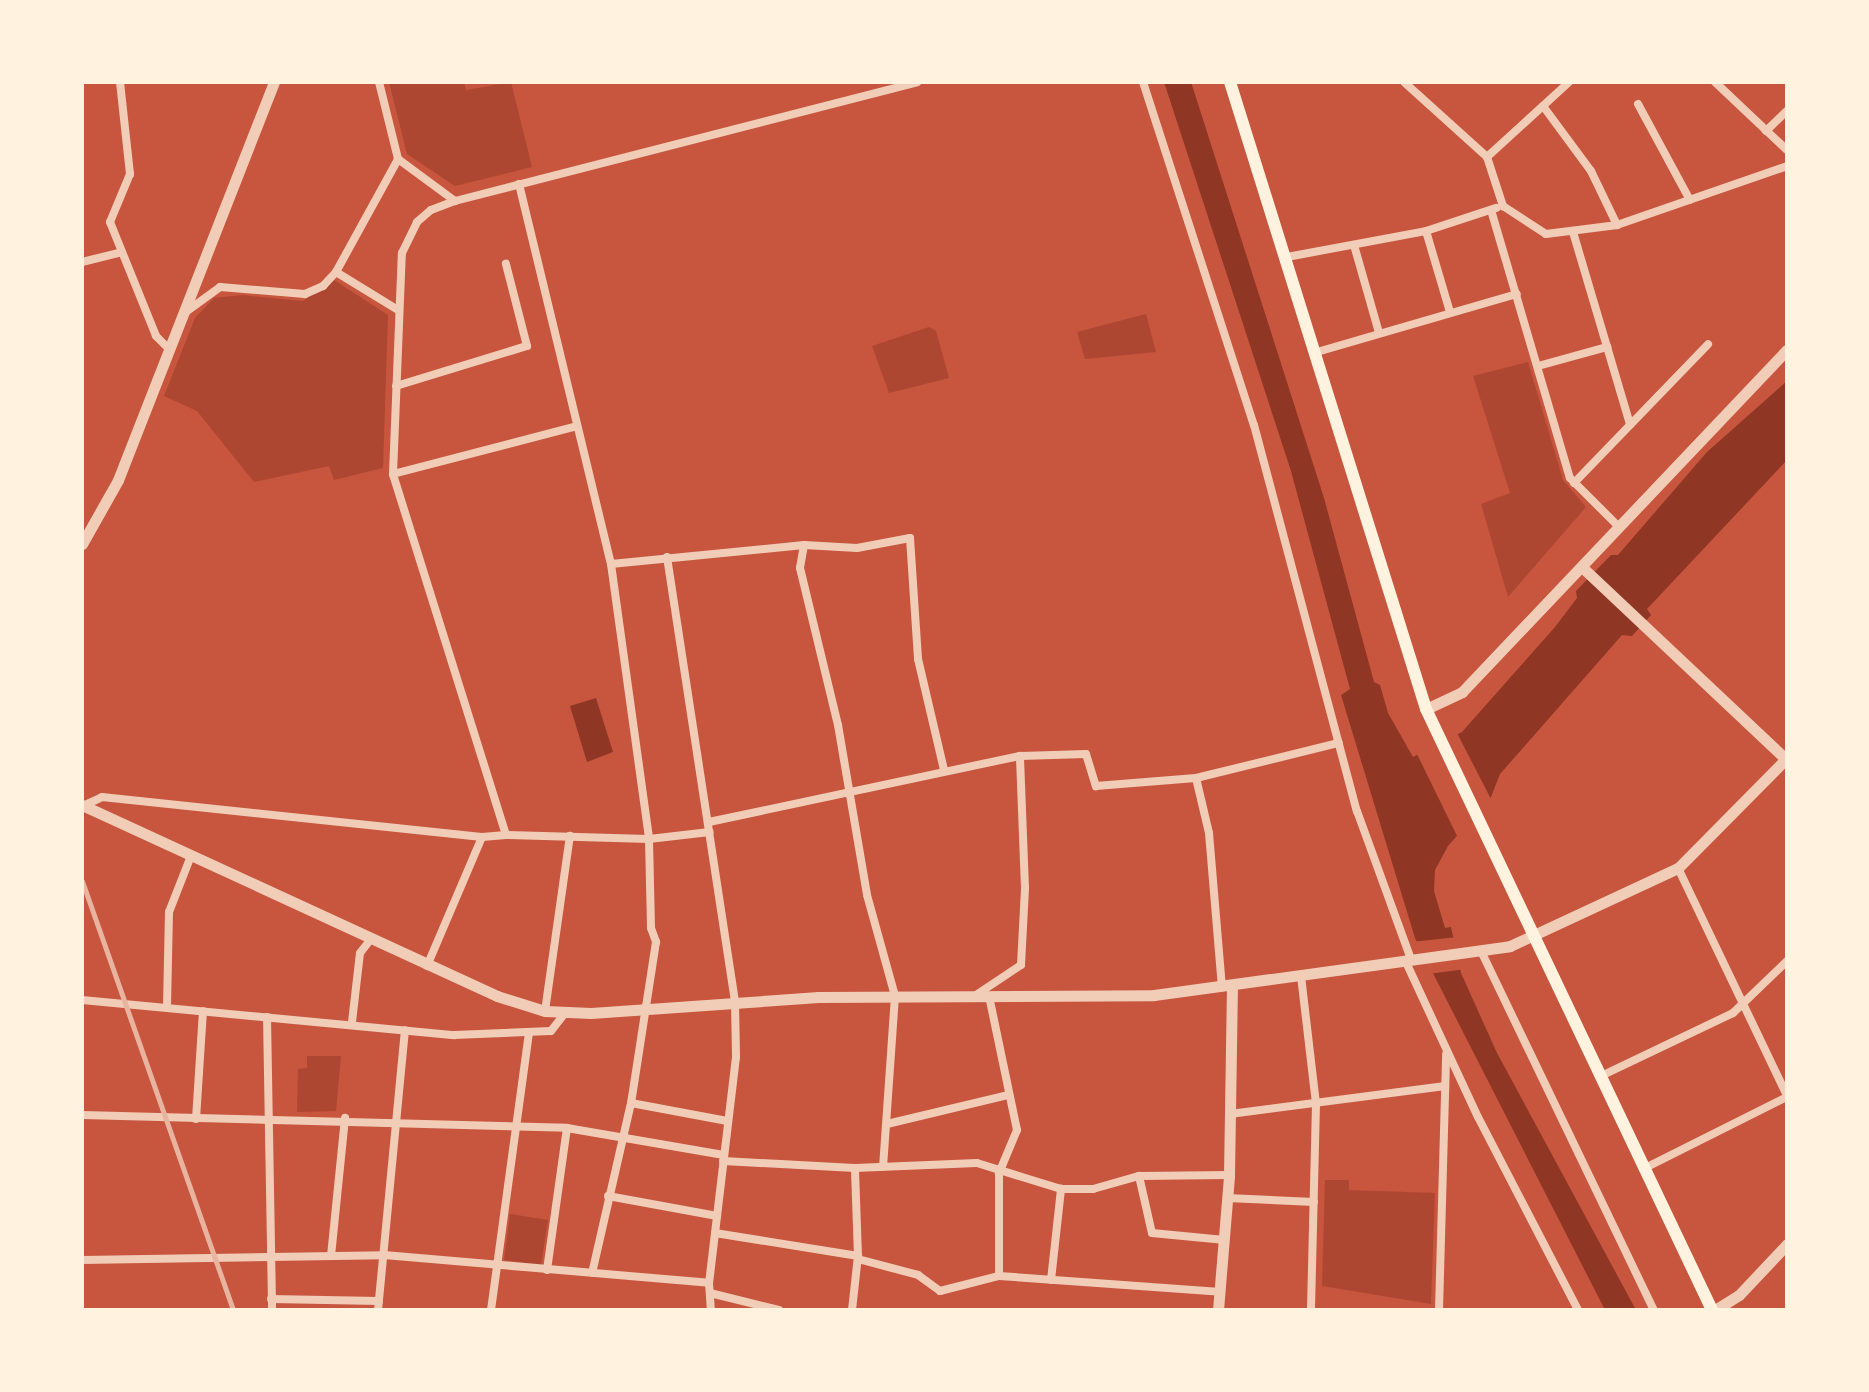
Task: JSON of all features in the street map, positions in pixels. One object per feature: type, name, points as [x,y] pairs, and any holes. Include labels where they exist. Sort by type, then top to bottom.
[{"type":"main road","points":[[1230,82],[1317,352],[1426,709],[1713,1310]]},
{"type":"street","points":[[120,82],[128,123],[130,174],[110,222],[119,253],[156,336],[169,349]]},
{"type":"street","points":[[82,544],[118,480],[274,82]]},
{"type":"street","points":[[379,82],[398,159],[455,201]]},
{"type":"street","points":[[506,835],[393,474],[398,310],[407,239],[431,210],[455,201],[917,82]]},
{"type":"street","points":[[1143,82],[1258,437],[1339,743],[1411,959],[1446,1049],[1578,1310]]},
{"type":"street","points":[[1404,82],[1487,157],[1503,206],[1546,234],[1617,225],[1787,166]]},
{"type":"street","points":[[1487,157],[1569,82]]},
{"type":"street","points":[[1715,82],[1787,150]]},
{"type":"street","points":[[1638,104],[1690,200]]},
{"type":"street","points":[[1543,106],[1591,171],[1617,225]]},
{"type":"street","points":[[1766,131],[1787,111]]},
{"type":"street","points":[[183,314],[220,287],[305,294],[323,286],[336,272],[398,159]]},
{"type":"street","points":[[519,184],[611,564],[649,839],[651,928],[656,942],[631,1103],[592,1273]]},
{"type":"street","points":[[1287,257],[1426,231],[1503,206]]},
{"type":"street","points":[[1491,210],[1574,483],[1619,527]]},
{"type":"street","points":[[1426,231],[1450,312]]},
{"type":"street","points":[[1573,232],[1630,425]]},
{"type":"street","points":[[1354,245],[1379,333]]},
{"type":"street","points":[[82,262],[119,253]]},
{"type":"street","points":[[396,386],[527,346],[506,264]]},
{"type":"street","points":[[336,272],[398,310]]},
{"type":"street","points":[[1317,352],[1517,294]]},
{"type":"street","points":[[1574,483],[1708,344]]},
{"type":"street","points":[[1538,366],[1607,347]]},
{"type":"street","points":[[1426,709],[1462,692],[1586,570],[1619,527],[1787,350]]},
{"type":"street","points":[[393,474],[577,426]]},
{"type":"street","points":[[611,564],[804,545],[857,548],[910,538],[918,659],[944,770]]},
{"type":"street","points":[[804,545],[800,568],[850,789],[867,895],[895,996],[883,1167]]},
{"type":"street","points":[[667,557],[735,1003],[736,1057],[715,1233],[711,1310]]},
{"type":"street","points":[[82,806],[427,966],[545,1011],[565,1013],[895,996],[1154,995],[1481,951],[1533,938],[1678,868],[1786,759],[1586,570]]},
{"type":"street","points":[[709,822],[850,789],[1020,756],[1086,754],[1096,786],[1196,778],[1339,743]]},
{"type":"street","points":[[975,996],[1021,965],[1025,888],[1020,756]]},
{"type":"street","points":[[1196,778],[1209,833],[1227,986],[1229,1175],[1218,1310]]},
{"type":"street","points":[[82,806],[102,797],[482,837],[649,839],[710,832]]},
{"type":"street","points":[[545,1011],[570,836]]},
{"type":"street","points":[[427,966],[482,837]]},
{"type":"street","points":[[167,1007],[169,912],[191,856]]},
{"type":"street","points":[[1647,1167],[1787,1096],[1678,868]]},
{"type":"street","points":[[352,1022],[360,953],[370,940]]},
{"type":"street","points":[[1481,951],[1654,1310]]},
{"type":"street","points":[[1601,1076],[1743,1006],[1787,961]]},
{"type":"street","points":[[1301,976],[1316,1104],[1311,1310]]},
{"type":"street","points":[[989,996],[1017,1130],[999,1173],[999,1276]]},
{"type":"street","points":[[82,1000],[352,1022],[405,1030],[529,1033],[558,1027],[565,1013]]},
{"type":"street","points":[[196,1119],[203,1011]]},
{"type":"street","points":[[267,1017],[272,1310]]},
{"type":"street","points":[[271,1299],[379,1305],[405,1030]]},
{"type":"street","points":[[491,1310],[519,1126],[529,1033]]},
{"type":"street","points":[[1439,1310],[1446,1049]]},
{"type":"street","points":[[1230,1114],[1445,1086]]},
{"type":"street","points":[[887,1124],[1008,1095]]},
{"type":"street","points":[[631,1103],[727,1121]]},
{"type":"street","points":[[82,1115],[196,1119],[345,1118],[567,1128],[623,1134],[723,1158],[855,1168],[977,1163],[999,1173],[1061,1189],[1093,1189],[1139,1176],[1229,1175]]},
{"type":"street","points":[[331,1256],[345,1118]]},
{"type":"street","points":[[547,1270],[567,1128]]},
{"type":"street","points":[[852,1310],[858,1258],[855,1168]]},
{"type":"street","points":[[1139,1176],[1152,1233],[1225,1240]]},
{"type":"street","points":[[1051,1280],[1061,1189]]},
{"type":"street","points":[[608,1196],[717,1216]]},
{"type":"street","points":[[1227,1198],[1314,1202]]},
{"type":"street","points":[[715,1233],[858,1258],[918,1275],[940,1291],[999,1276],[1220,1292]]},
{"type":"street","points":[[1713,1310],[1739,1295],[1787,1244]]},
{"type":"street","points":[[82,1260],[271,1254],[384,1255],[592,1273],[710,1288],[779,1310]]},
{"type":"shaded area","points":[[389,82],[464,82],[466,90],[511,82],[532,167],[455,186],[407,154]]},
{"type":"shaded area","points":[[1164,82],[1191,82],[1324,498],[1374,682],[1380,685],[1388,713],[1413,757],[1462,732],[1555,627],[1577,598],[1576,591],[1611,555],[1618,555],[1707,452],[1787,381],[1787,460],[1647,609],[1651,615],[1632,636],[1622,635],[1500,774],[1491,797],[1448,846],[1435,870],[1434,891],[1445,928],[1451,927],[1461,973],[1497,1053],[1636,1310],[1605,1310],[1415,938],[1341,695],[1350,689],[1291,471]]},
{"type":"shaded area","points":[[334,280],[388,315],[383,468],[334,480],[329,466],[254,482],[197,411],[164,396],[195,318],[214,298],[242,295],[303,301]]},
{"type":"shaded area","points":[[1146,314],[1156,352],[1085,359],[1077,332]]},
{"type":"shaded area","points":[[929,327],[936,331],[949,378],[889,393],[872,346]]},
{"type":"shaded area","points":[[1528,362],[1563,480],[1586,507],[1508,597],[1481,504],[1510,493],[1473,376]]},
{"type":"shaded area","points":[[596,698],[613,752],[587,762],[570,706]]},
{"type":"shaded area","points":[[307,1056],[341,1056],[336,1111],[297,1112],[298,1069],[307,1068]]},
{"type":"shaded area","points":[[1325,1180],[1349,1180],[1349,1190],[1435,1193],[1431,1304],[1322,1286]]},
{"type":"shaded area","points":[[510,1214],[548,1220],[541,1265],[504,1260]]},
{"type":"pier","points":[[1456,731],[1492,801],[1458,838],[1414,748]]},
{"type":"pier","points":[[1457,937],[1466,969],[1428,974],[1412,942]]},
{"type":"railway","points":[[82,881],[233,1310]]}]
